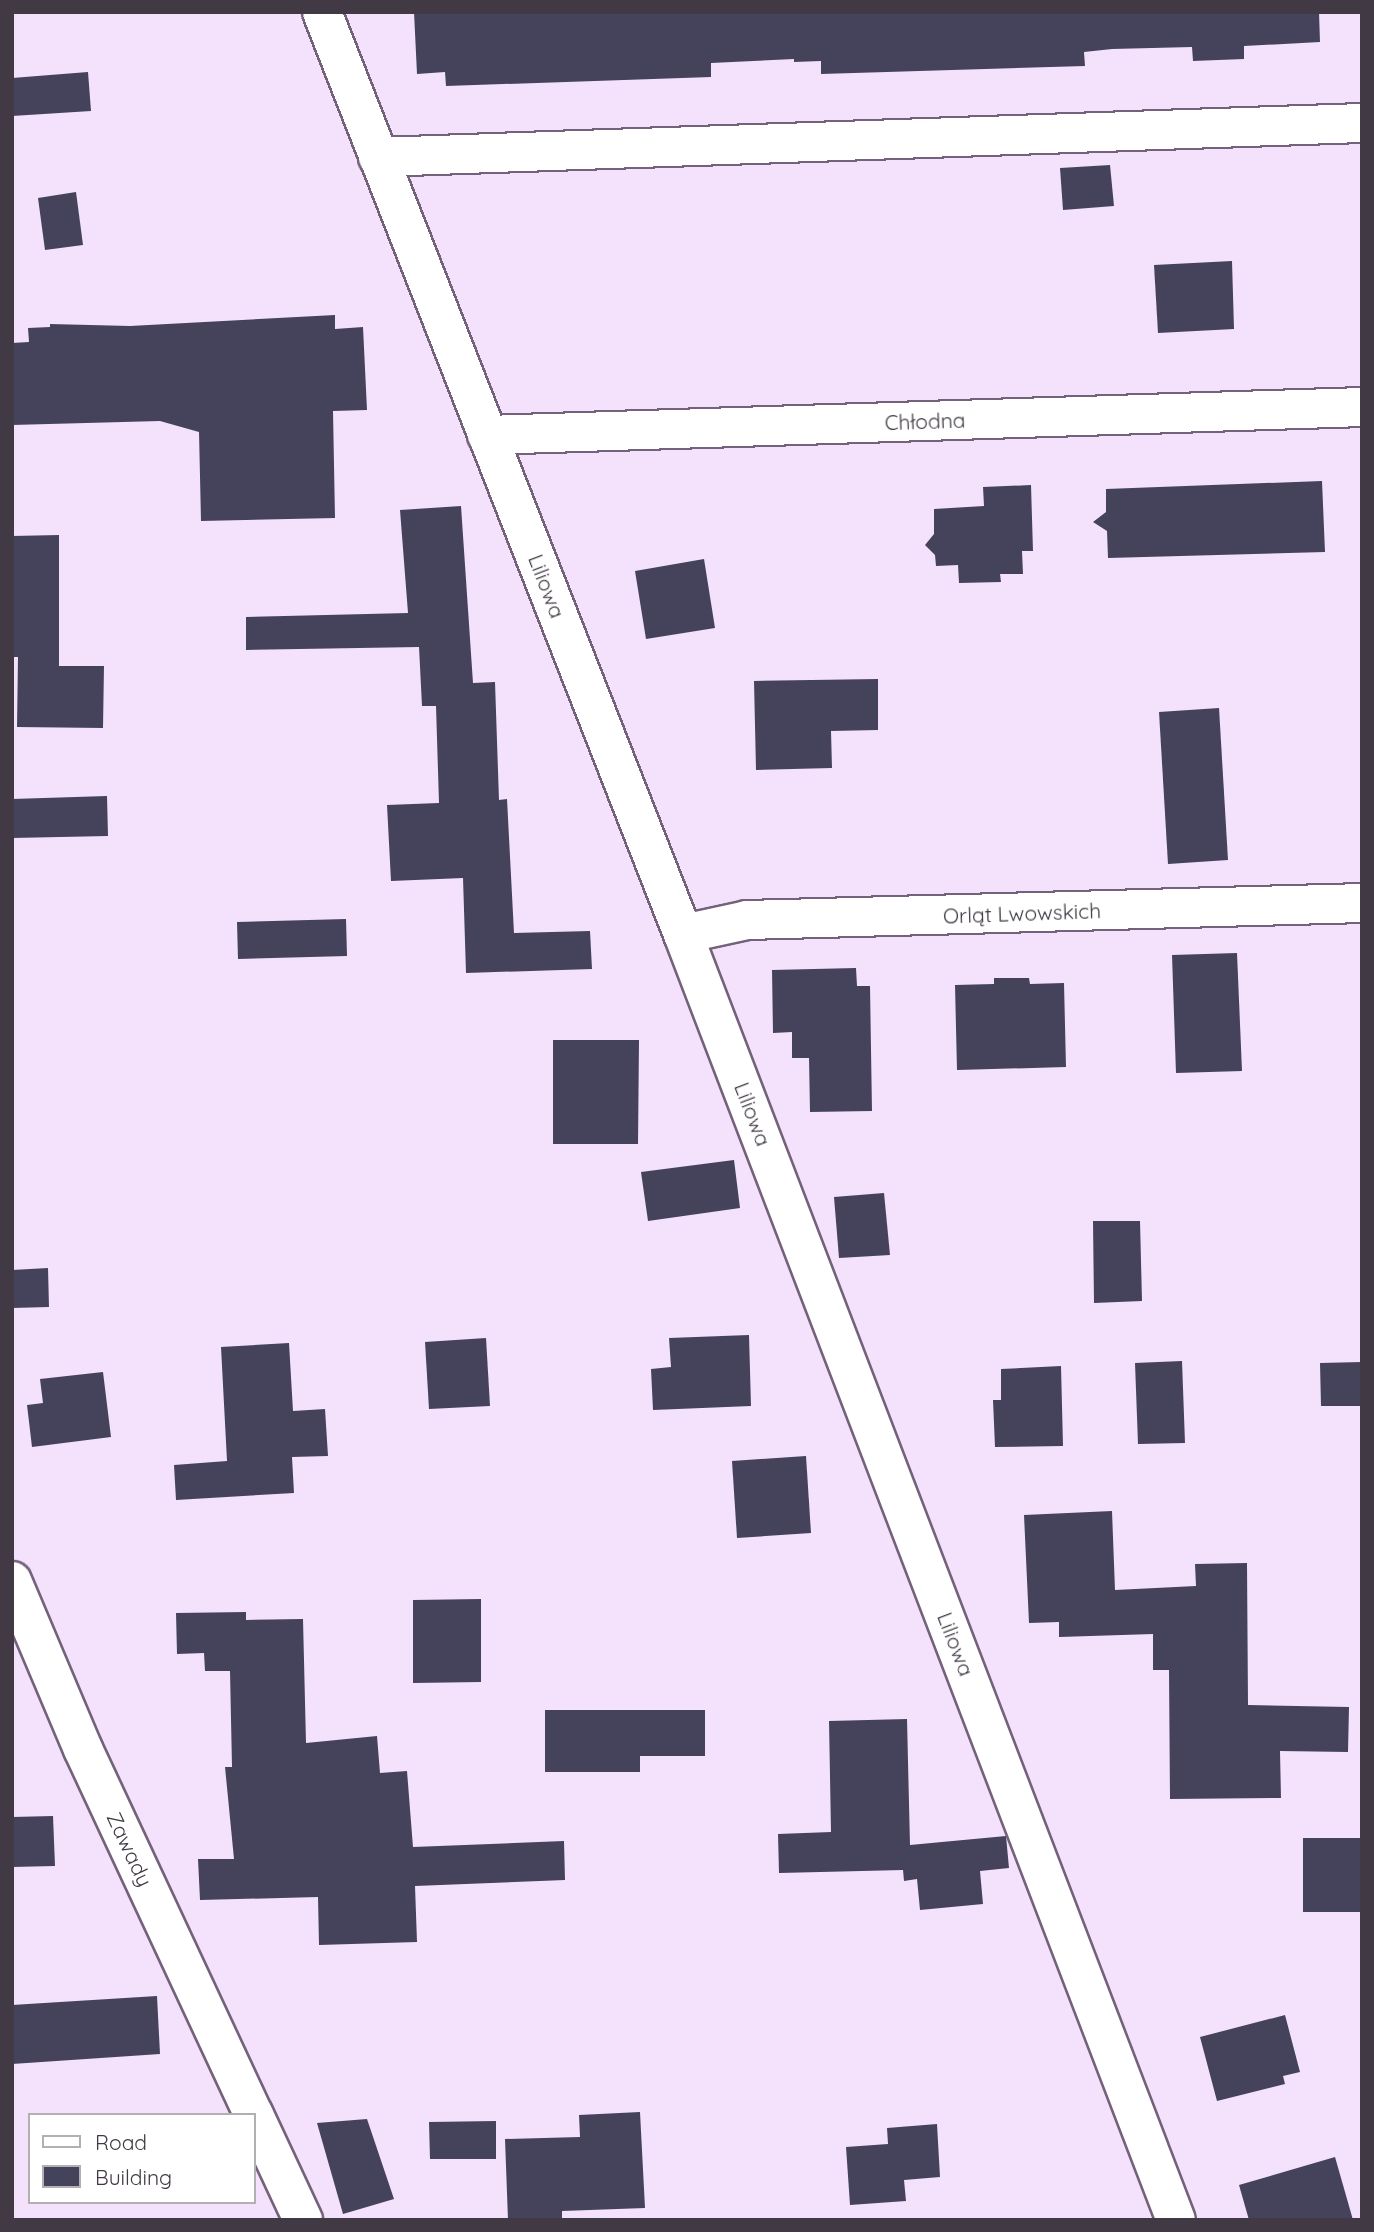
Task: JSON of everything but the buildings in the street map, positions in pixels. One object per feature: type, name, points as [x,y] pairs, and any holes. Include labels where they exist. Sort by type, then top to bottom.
[{"type":"street","name":"Liliowa","points":[[322,12],[683,934],[1176,2220]]},
{"type":"street","points":[[378,157],[1362,123]]},
{"type":"street","name":"Chłodna","points":[[487,435],[1362,407]]},
{"type":"street","name":"Orląt Lwowskich","points":[[683,934],[747,920],[1362,903]]},
{"type":"street","name":"Zawady","points":[[12,1581],[83,1749],[253,2113]]},
{"type":"street","name":"Zawady","points":[[256,2119],[303,2220]]}]
